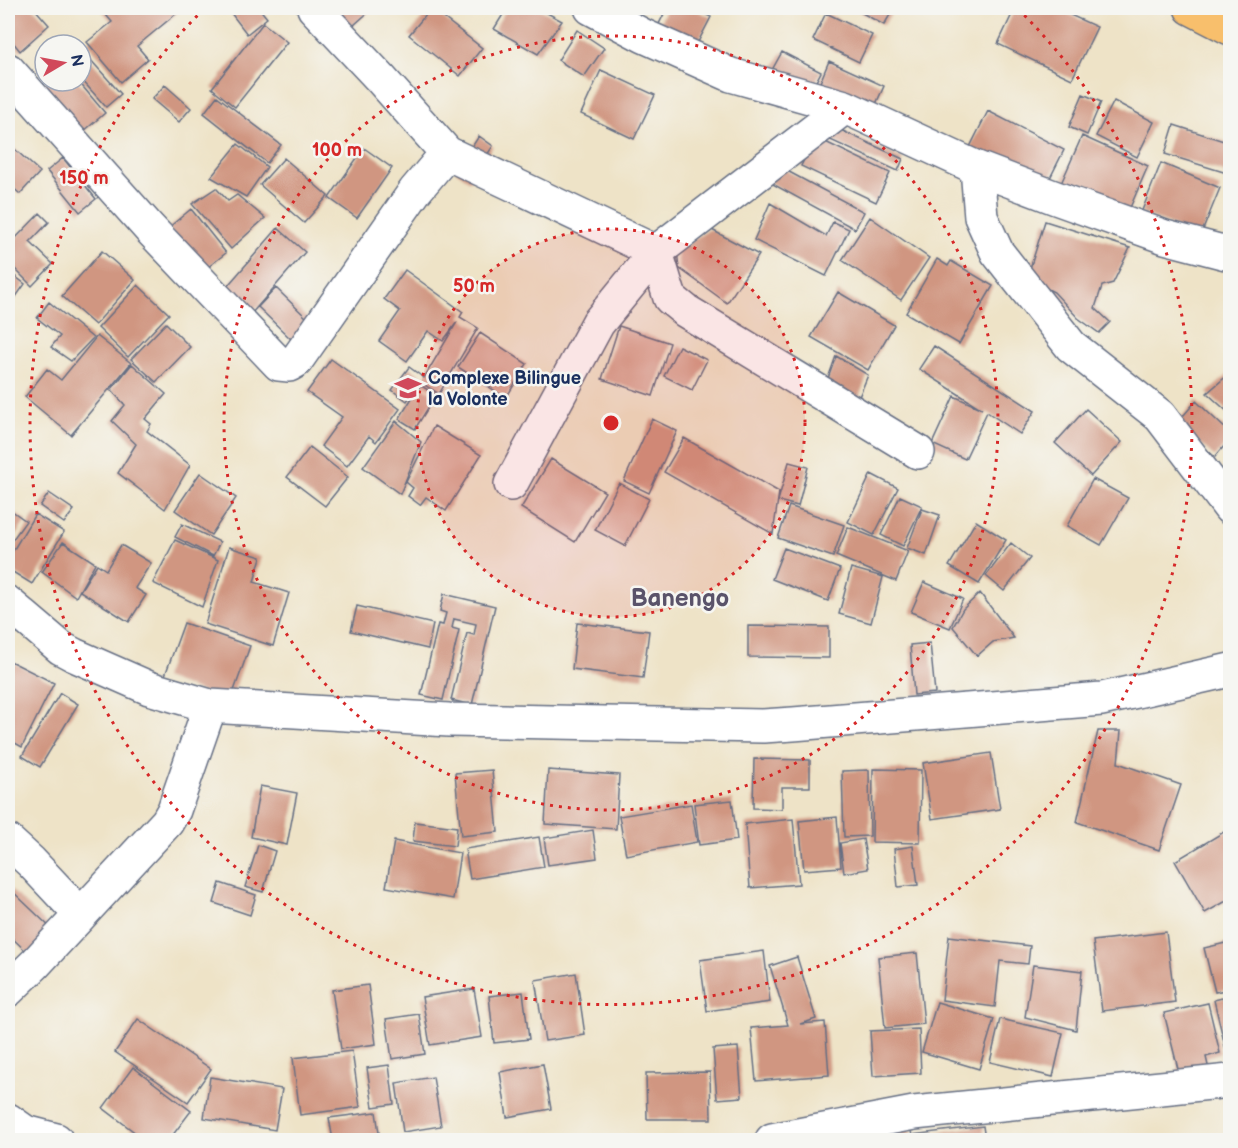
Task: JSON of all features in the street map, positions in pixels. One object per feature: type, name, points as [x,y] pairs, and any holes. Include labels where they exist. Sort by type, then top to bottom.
[{"type":"main road","points":[[1191,8],[1230,28]]},
{"type":"street","points":[[314,8],[447,153],[656,252],[670,298],[678,305],[918,452]]},
{"type":"street","points":[[591,8],[644,36],[731,75],[845,107],[977,168],[1165,237],[1230,254]]},
{"type":"street","points":[[8,70],[150,229],[279,364],[289,365],[296,361],[415,191],[447,153]]},
{"type":"street","points":[[511,484],[598,323],[656,252],[845,107]]},
{"type":"street","points":[[977,168],[981,217],[997,252],[1071,346],[1160,416],[1230,508]]},
{"type":"street","points":[[8,603],[61,648],[74,656],[149,688],[210,706],[449,720],[763,726],[1102,699],[1230,670]]},
{"type":"street","points":[[8,990],[167,822],[174,810],[210,706]]},
{"type":"street","points":[[8,841],[80,914]]},
{"type":"street","points":[[772,1140],[914,1113],[1230,1081]]},
{"type":"street","points":[[8,1120],[25,1132],[56,1140]]},
{"type":"building","points":[[8,8],[34,8],[49,25],[40,33],[33,33],[33,39],[20,51],[8,36]]},
{"type":"building","points":[[100,8],[183,8],[137,46],[148,59],[121,82],[93,49],[93,37],[112,22]]},
{"type":"building","points":[[227,8],[259,8],[267,18],[247,34]]},
{"type":"building","points":[[302,8],[373,8],[335,42]]},
{"type":"building","points":[[431,8],[482,48],[460,76],[409,35]]},
{"type":"building","points":[[507,8],[538,8],[562,21],[538,54],[494,29]]},
{"type":"building","points":[[667,8],[692,8],[711,17],[697,44],[659,24]]},
{"type":"building","points":[[853,8],[894,8],[884,25]]},
{"type":"building","points":[[1015,8],[1055,8],[1097,27],[1072,79],[998,44]]},
{"type":"building","points":[[826,13],[872,35],[859,62],[813,40]]},
{"type":"building","points":[[263,23],[287,42],[235,107],[212,88]]},
{"type":"building","points":[[577,30],[604,48],[584,77],[558,60]]},
{"type":"building","points":[[782,52],[821,72],[806,100],[767,79]]},
{"type":"building","points":[[829,61],[884,86],[867,124],[813,99]]},
{"type":"building","points":[[93,62],[121,94],[106,107],[93,92]]},
{"type":"building","points":[[601,70],[655,95],[634,139],[581,114]]},
{"type":"building","points":[[165,85],[191,108],[179,122],[152,99]]},
{"type":"building","points":[[38,93],[88,93],[105,113],[76,138]]},
{"type":"building","points":[[1083,94],[1101,102],[1087,135],[1069,127]]},
{"type":"building","points":[[217,96],[281,145],[267,163],[204,113]]},
{"type":"building","points":[[1114,101],[1154,122],[1137,157],[1096,136]]},
{"type":"building","points":[[988,111],[1064,150],[1044,190],[968,151]]},
{"type":"building","points":[[1174,125],[1230,143],[1230,174],[1165,154]]},
{"type":"building","points":[[832,126],[903,159],[898,171],[826,138]]},
{"type":"building","points":[[479,136],[493,146],[470,181],[456,171]]},
{"type":"building","points":[[1082,136],[1148,166],[1126,217],[1059,188]]},
{"type":"building","points":[[815,137],[890,173],[876,202],[801,166]]},
{"type":"building","points":[[8,143],[40,172],[20,194],[8,183]]},
{"type":"building","points":[[238,144],[267,167],[246,197],[211,177]]},
{"type":"building","points":[[364,148],[392,168],[357,218],[329,198]]},
{"type":"building","points":[[63,158],[96,199],[80,212],[47,171]]},
{"type":"building","points":[[284,158],[328,196],[304,223],[260,185]]},
{"type":"building","points":[[1161,163],[1220,188],[1200,237],[1141,213]]},
{"type":"building","points":[[778,166],[864,212],[855,229],[769,182]]},
{"type":"building","points":[[216,188],[228,201],[237,195],[265,218],[231,249],[192,204]]},
{"type":"building","points":[[770,203],[826,236],[833,222],[849,229],[826,276],[754,240]]},
{"type":"building","points":[[191,209],[226,253],[203,271],[168,228]]},
{"type":"building","points":[[40,213],[49,222],[30,242],[53,264],[32,286],[8,262],[8,246]]},
{"type":"building","points":[[870,217],[929,258],[901,300],[842,260]]},
{"type":"building","points":[[1045,221],[1130,248],[1113,283],[1102,286],[1095,308],[1110,322],[1099,333],[1078,318],[1054,292],[1027,278]]},
{"type":"building","points":[[278,228],[305,252],[244,322],[217,298]]},
{"type":"building","points":[[710,229],[759,255],[727,303],[679,268],[677,250]]},
{"type":"building","points":[[102,251],[135,280],[95,325],[62,296]]},
{"type":"building","points":[[937,259],[948,266],[951,261],[993,286],[959,344],[906,313]]},
{"type":"building","points":[[405,270],[463,312],[460,317],[478,328],[439,394],[420,382],[407,401],[392,390],[409,367],[424,378],[457,322],[443,341],[428,331],[407,361],[379,341],[400,311],[384,299]]},
{"type":"building","points":[[8,271],[25,284],[8,308]]},
{"type":"building","points":[[138,285],[169,314],[128,357],[98,328]]},
{"type":"building","points":[[276,288],[311,322],[293,341],[258,307]]},
{"type":"building","points":[[838,292],[894,325],[868,370],[811,337]]},
{"type":"building","points":[[49,302],[93,338],[71,361],[51,347],[60,336],[37,318]]},
{"type":"building","points":[[166,323],[190,347],[156,382],[131,359]]},
{"type":"building","points":[[619,326],[670,343],[653,396],[602,379]]},
{"type":"building","points":[[480,333],[527,364],[506,398],[458,367]]},
{"type":"building","points":[[97,336],[131,363],[71,435],[25,397],[47,369],[61,380]]},
{"type":"building","points":[[679,346],[707,360],[692,390],[664,376]]},
{"type":"building","points":[[934,346],[1035,411],[1020,434],[987,412],[965,459],[932,444],[954,396],[982,409],[919,369]]},
{"type":"building","points":[[836,356],[868,375],[856,404],[826,384]]},
{"type":"building","points":[[331,359],[400,409],[376,442],[369,436],[347,466],[321,446],[342,417],[307,392]]},
{"type":"building","points":[[132,364],[166,394],[145,419],[151,424],[147,431],[190,465],[165,509],[118,473],[136,444],[112,421],[125,405],[111,390]]},
{"type":"building","points":[[1229,374],[1230,376],[1230,414],[1207,393]]},
{"type":"building","points":[[420,385],[436,395],[415,429],[399,419]]},
{"type":"building","points":[[1196,401],[1230,433],[1230,439],[1215,457],[1177,423]]},
{"type":"building","points":[[1086,409],[1122,442],[1091,476],[1055,443]]},
{"type":"building","points":[[652,419],[677,431],[649,493],[624,481]]},
{"type":"building","points":[[396,421],[421,442],[400,494],[363,467]]},
{"type":"building","points":[[434,426],[481,455],[446,511],[426,497],[420,505],[408,496],[413,488],[406,482]]},
{"type":"building","points":[[684,438],[779,492],[773,534],[664,472]]},
{"type":"building","points":[[310,447],[348,477],[325,506],[287,477]]},
{"type":"building","points":[[551,459],[605,492],[575,542],[521,508]]},
{"type":"building","points":[[789,462],[808,467],[798,506],[778,501]]},
{"type":"building","points":[[200,473],[236,498],[211,535],[175,510]]},
{"type":"building","points":[[871,474],[898,488],[874,535],[848,522]]},
{"type":"building","points":[[1093,479],[1128,498],[1101,545],[1067,526]]},
{"type":"building","points":[[619,483],[649,499],[625,546],[595,530]]},
{"type":"building","points":[[49,493],[74,510],[64,523],[40,506]]},
{"type":"building","points":[[900,496],[922,506],[903,546],[881,535]]},
{"type":"building","points":[[789,506],[844,525],[833,557],[778,538]]},
{"type":"building","points":[[8,508],[26,521],[8,546]]},
{"type":"building","points":[[922,509],[940,515],[926,555],[907,548]]},
{"type":"building","points":[[35,514],[64,532],[32,584],[8,569],[8,559]]},
{"type":"building","points":[[976,521],[1006,540],[979,584],[949,566]]},
{"type":"building","points":[[182,524],[220,542],[213,556],[175,537]]},
{"type":"building","points":[[848,527],[908,551],[896,581],[836,556]]},
{"type":"building","points":[[175,540],[218,560],[202,607],[153,583]]},
{"type":"building","points":[[63,542],[95,563],[76,597],[42,572]]},
{"type":"building","points":[[1011,543],[1030,558],[1004,591],[986,576]]},
{"type":"building","points":[[121,545],[151,563],[135,588],[146,595],[129,622],[80,591],[97,564],[106,570]]},
{"type":"building","points":[[229,547],[261,557],[254,582],[289,593],[273,646],[205,624]]},
{"type":"building","points":[[784,548],[840,569],[828,601],[772,579]]},
{"type":"building","points":[[851,568],[883,577],[871,623],[839,614]]},
{"type":"building","points":[[924,582],[963,599],[950,628],[911,612]]},
{"type":"building","points":[[980,593],[1014,638],[993,642],[977,656],[953,627],[963,609]]},
{"type":"building","points":[[444,594],[495,606],[472,705],[451,700],[467,633],[474,635],[476,624],[454,619],[452,628],[459,630],[443,700],[421,695],[438,624],[443,625],[446,613],[440,611]]},
{"type":"building","points":[[357,606],[433,624],[428,649],[351,631]]},
{"type":"building","points":[[184,623],[250,646],[230,702],[164,678]]},
{"type":"building","points":[[577,623],[649,631],[643,678],[572,669]]},
{"type":"building","points":[[748,626],[829,627],[829,658],[748,657]]},
{"type":"building","points":[[930,643],[935,693],[914,695],[910,645]]},
{"type":"building","points":[[8,660],[54,683],[22,747],[8,739]]},
{"type":"building","points":[[60,693],[78,704],[40,767],[22,756]]},
{"type":"building","points":[[1098,731],[1121,731],[1118,763],[1181,785],[1159,850],[1077,822]]},
{"type":"building","points":[[991,753],[1000,809],[932,819],[923,763]]},
{"type":"building","points":[[754,759],[810,760],[810,787],[782,787],[782,809],[753,808]]},
{"type":"building","points":[[873,769],[921,770],[920,843],[872,842]]},
{"type":"building","points":[[492,770],[498,832],[461,836],[455,773]]},
{"type":"building","points":[[548,770],[619,775],[616,829],[545,824]]},
{"type":"building","points":[[869,770],[870,836],[844,837],[842,771]]},
{"type":"building","points":[[260,786],[297,793],[287,845],[251,837]]},
{"type":"building","points":[[732,800],[737,840],[699,845],[694,804]]},
{"type":"building","points":[[691,804],[697,842],[626,855],[619,816]]},
{"type":"building","points":[[837,817],[841,867],[804,870],[799,821]]},
{"type":"building","points":[[793,819],[799,884],[750,888],[745,824]]},
{"type":"building","points":[[415,822],[457,827],[455,846],[413,841]]},
{"type":"building","points":[[593,830],[597,858],[548,865],[544,838]]},
{"type":"building","points":[[1227,830],[1230,836],[1230,899],[1205,913],[1175,861]]},
{"type":"building","points":[[539,837],[544,867],[470,879],[465,849]]},
{"type":"building","points":[[863,839],[868,869],[844,873],[840,843]]},
{"type":"building","points":[[394,841],[460,853],[453,899],[386,887]]},
{"type":"building","points":[[258,845],[275,851],[263,892],[245,887]]},
{"type":"building","points":[[913,846],[918,885],[898,887],[894,849]]},
{"type":"building","points":[[220,883],[256,895],[250,915],[214,903]]},
{"type":"building","points":[[8,887],[55,932],[31,956],[8,934]]},
{"type":"building","points":[[1166,932],[1175,1002],[1102,1011],[1093,941]]},
{"type":"building","points":[[949,936],[1030,946],[1028,964],[1000,961],[995,1007],[942,1000]]},
{"type":"building","points":[[1230,942],[1230,989],[1215,992],[1204,948]]},
{"type":"building","points":[[764,951],[770,1002],[707,1011],[700,960]]},
{"type":"building","points":[[917,953],[924,1024],[885,1028],[878,957]]},
{"type":"building","points":[[797,957],[816,1019],[800,1024],[825,1022],[829,1075],[756,1081],[751,1028],[788,1025],[770,966]]},
{"type":"building","points":[[1033,965],[1082,971],[1076,1030],[1025,1017]]},
{"type":"building","points":[[576,973],[585,1035],[545,1041],[535,980]]},
{"type":"building","points":[[368,985],[376,1044],[341,1049],[332,990]]},
{"type":"building","points":[[474,989],[482,1037],[430,1045],[422,997]]},
{"type":"building","points":[[523,992],[529,1039],[494,1043],[489,996]]},
{"type":"building","points":[[1230,996],[1230,1058],[1228,1059],[1214,1000]]},
{"type":"building","points":[[937,1002],[994,1019],[979,1069],[922,1052]]},
{"type":"building","points":[[1208,1003],[1220,1053],[1206,1057],[1209,1070],[1180,1077],[1164,1013]]},
{"type":"building","points":[[419,1014],[425,1054],[392,1059],[386,1019]]},
{"type":"building","points":[[138,1019],[211,1069],[188,1102],[115,1052]]},
{"type":"building","points":[[1000,1019],[1063,1033],[1053,1077],[990,1062]]},
{"type":"building","points":[[919,1029],[921,1073],[873,1076],[870,1031]]},
{"type":"building","points":[[738,1047],[742,1097],[717,1099],[713,1049]]},
{"type":"building","points":[[352,1051],[360,1107],[300,1115],[293,1058]]},
{"type":"building","points":[[543,1064],[551,1109],[507,1117],[500,1072]]},
{"type":"building","points":[[389,1065],[394,1104],[373,1107],[367,1068]]},
{"type":"building","points":[[133,1067],[191,1111],[169,1140],[145,1140],[103,1108]]},
{"type":"building","points":[[710,1072],[711,1119],[647,1119],[646,1073]]},
{"type":"building","points":[[210,1077],[282,1089],[275,1130],[204,1118]]},
{"type":"building","points":[[433,1077],[441,1126],[403,1132],[396,1083]]},
{"type":"building","points":[[376,1112],[380,1140],[333,1140],[329,1118]]},
{"type":"building","points":[[908,1120],[912,1135],[983,1126],[985,1140],[880,1140],[878,1128]]},
{"type":"place","name":"Complexe Bilingue la Volonte","points":[[408,388]]},
{"type":"district","name":"Banengo","points":[[680,598]]}]
